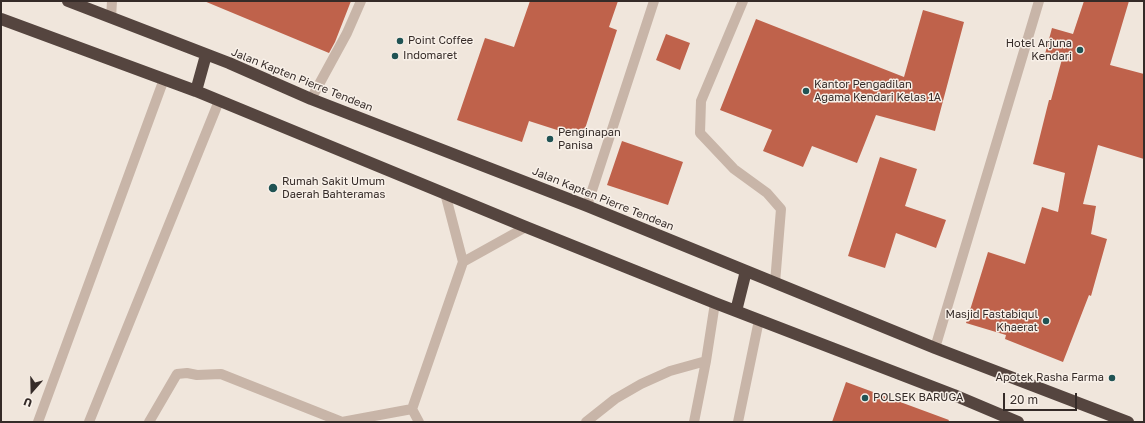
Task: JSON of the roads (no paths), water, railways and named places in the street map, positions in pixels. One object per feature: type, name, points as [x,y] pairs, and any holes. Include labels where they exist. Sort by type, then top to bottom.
[{"type":"highway","name":"Jalan Kapten Pierre Tendean","points":[[68,1],[206,56],[229,63],[311,99],[587,206],[936,348],[1128,422]]},
{"type":"highway","points":[[1,19],[196,90],[219,101],[526,227],[715,303],[954,395],[1018,422]]},
{"type":"highway","points":[[196,90],[206,56]]},
{"type":"highway","points":[[736,311],[746,271]]},
{"type":"street","points":[[111,18],[112,1]]},
{"type":"street","points":[[311,99],[347,33],[361,1]]},
{"type":"street","points":[[587,206],[654,1]]},
{"type":"street","points":[[743,1],[701,101],[700,133],[734,169],[767,193],[781,209],[775,283]]},
{"type":"street","points":[[936,348],[1039,1]]},
{"type":"street","points":[[38,422],[164,79]]},
{"type":"street","points":[[89,422],[219,101]]},
{"type":"street","points":[[419,422],[412,408],[463,262],[445,193]]},
{"type":"street","points":[[463,262],[526,227]]},
{"type":"street","points":[[694,422],[706,361],[715,303]]},
{"type":"street","points":[[738,422],[759,320]]},
{"type":"street","points":[[586,422],[615,399],[641,384],[670,371],[706,361]]},
{"type":"street","points":[[149,422],[177,374],[187,373],[197,375],[221,374],[342,422],[412,408]]},
{"type":"place","name":"Point Coffee","points":[[400,41]]},
{"type":"place","name":"Hotel Arjuna Kendari","points":[[1080,50]]},
{"type":"place","name":"Indomaret","points":[[395,56]]},
{"type":"place","name":"Kantor Pengadilan Agama Kendari Kelas 1A","points":[[806,91]]},
{"type":"place","name":"Penginapan Panisa","points":[[550,139]]},
{"type":"place","name":"Rumah Sakit Umum Daerah Bahteramas","points":[[273,188]]},
{"type":"place","name":"Masjid Fastabiqul Khaerat","points":[[1046,321]]},
{"type":"place","name":"Apotek Rasha Farma","points":[[1112,378]]},
{"type":"place","name":"POLSEK BARUGA","points":[[865,398]]}]
